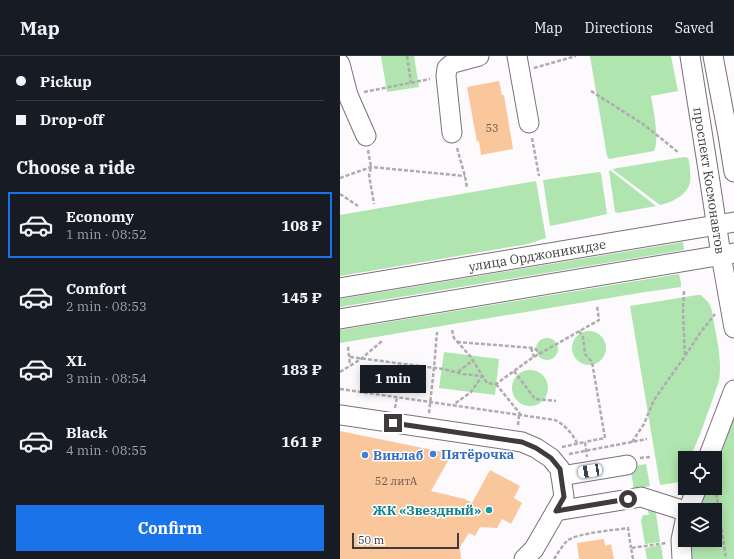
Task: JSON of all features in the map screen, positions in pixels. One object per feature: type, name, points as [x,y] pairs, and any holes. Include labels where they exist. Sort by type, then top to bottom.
[{"type":"street","points":[[452,133],[446,76],[447,68],[453,63],[479,56]]},
{"type":"street","name":"проспект Космонавтов","points":[[690,56],[710,182],[725,223],[734,328]]},
{"type":"street","name":"проспект Космонавтов","points":[[713,56],[734,172]]},
{"type":"street","points":[[340,64],[348,95],[366,136]]},
{"type":"street","points":[[519,64],[529,123]]},
{"type":"street","name":"улица Орджоникидзе","points":[[340,288],[725,223]]},
{"type":"street","points":[[340,319],[728,254]]},
{"type":"street","points":[[711,451],[734,390]]},
{"type":"street","points":[[340,415],[522,442],[536,448],[551,458],[560,469],[564,497],[534,549],[524,559]]},
{"type":"street","points":[[561,476],[627,465]]},
{"type":"street","points":[[556,511],[641,497],[678,509]]},
{"type":"street","points":[[681,547],[682,559]]},
{"type":"path","points":[[406,56],[411,83]]},
{"type":"path","points":[[519,64],[576,56]]},
{"type":"path","points":[[348,95],[446,76]]},
{"type":"path","points":[[591,92],[643,124],[679,153]]},
{"type":"path","points":[[529,123],[539,176]]},
{"type":"path","points":[[452,133],[465,176],[467,188]]},
{"type":"path","points":[[366,136],[371,167],[369,175],[374,204]]},
{"type":"path","points":[[340,178],[371,167],[465,176]]},
{"type":"path","points":[[340,194],[358,206]]},
{"type":"path","points":[[684,291],[683,312],[685,356]]},
{"type":"path","points":[[452,330],[456,342],[470,356],[487,383],[496,384],[540,353],[599,320],[597,306]]},
{"type":"path","points":[[632,442],[644,424],[654,400],[715,313]]},
{"type":"path","points":[[551,458],[558,447],[605,438],[592,362],[585,354],[583,337],[579,331]]},
{"type":"path","points":[[427,427],[434,368],[436,332]]},
{"type":"path","points":[[340,372],[361,359],[382,341]]},
{"type":"path","points":[[456,342],[534,348],[540,353]]},
{"type":"path","points":[[348,347],[350,365]]},
{"type":"path","points":[[531,348],[534,357]]},
{"type":"path","points":[[350,357],[482,376]]},
{"type":"path","points":[[458,372],[473,360]]},
{"type":"path","points":[[514,371],[535,399],[556,401]]},
{"type":"path","points":[[453,405],[471,392],[482,376]]},
{"type":"path","points":[[496,384],[521,415]]},
{"type":"path","points":[[340,389],[549,419],[558,422],[571,432],[577,443]]},
{"type":"path","points":[[551,458],[647,439]]},
{"type":"path","points":[[585,442],[590,471]]},
{"type":"path","points":[[717,495],[726,559]]},
{"type":"path","points":[[554,559],[566,541],[572,537],[628,528],[633,559]]},
{"type":"path","points":[[632,548],[666,543]]},
{"type":"green space","points":[[381,56],[414,56],[419,87],[387,92]]},
{"type":"green space","points":[[590,56],[671,56],[678,91],[651,96],[656,132],[656,146],[654,151],[609,159],[607,156]]},
{"type":"green space","points":[[684,157],[688,158],[689,164],[690,183],[688,188],[678,198],[660,205],[612,169]]},
{"type":"green space","points":[[610,170],[656,206],[618,213],[615,212]]},
{"type":"green space","points":[[599,172],[601,173],[607,214],[550,226],[543,180]]},
{"type":"green space","points":[[536,181],[546,238],[528,244],[340,276],[340,215]]},
{"type":"green space","points":[[683,242],[684,250],[340,307],[340,299]]},
{"type":"green space","points":[[679,274],[681,287],[340,343],[340,330]]},
{"type":"green space","points":[[701,295],[709,303],[712,311],[720,364],[719,381],[693,451],[678,451],[678,482],[660,485],[630,306]]},
{"type":"green space","points":[[592,331],[601,336],[605,341],[605,355],[601,360],[596,364],[586,365],[582,364],[573,355],[572,345],[573,341],[582,332]]},
{"type":"green space","points":[[547,338],[555,341],[558,349],[555,357],[547,360],[539,357],[536,349],[539,341]]},
{"type":"green space","points":[[444,352],[499,359],[495,395],[439,388]]},
{"type":"green space","points":[[534,370],[543,375],[547,381],[547,395],[543,401],[534,406],[526,406],[517,401],[513,395],[512,384],[517,375],[523,371]]},
{"type":"green space","points":[[734,414],[734,559],[691,559],[690,547],[722,547],[722,503],[701,503],[703,495],[722,495],[722,451],[720,451]]},
{"type":"green space","points":[[646,464],[650,486],[634,489],[630,467]]},
{"type":"green space","points":[[655,506],[660,542],[645,544],[641,521],[643,515],[649,515],[647,507]]},
{"type":"green space","points":[[661,545],[663,559],[647,559],[645,548]]},
{"type":"building","points":[[499,81],[502,95],[504,95],[513,149],[481,155],[479,141],[477,142],[467,87]]},
{"type":"building","points":[[340,431],[452,454],[431,491],[465,499],[472,503],[490,470],[520,486],[514,498],[522,503],[511,524],[502,519],[497,528],[480,527],[475,536],[469,533],[460,547],[461,559],[340,559]]},
{"type":"building","points":[[604,539],[605,546],[611,544],[614,559],[579,559],[577,543]]},
{"type":"place","name":"Пятёрочка","points":[[433,454]]},
{"type":"place","name":"Винлаб","points":[[365,455]]},
{"type":"place","name":"ЖК «Звездный»","points":[[489,510]]},
{"type":"route","points":[[393,423],[522,442],[536,448],[551,458],[560,469],[564,497],[556,511],[628,499]]}]
